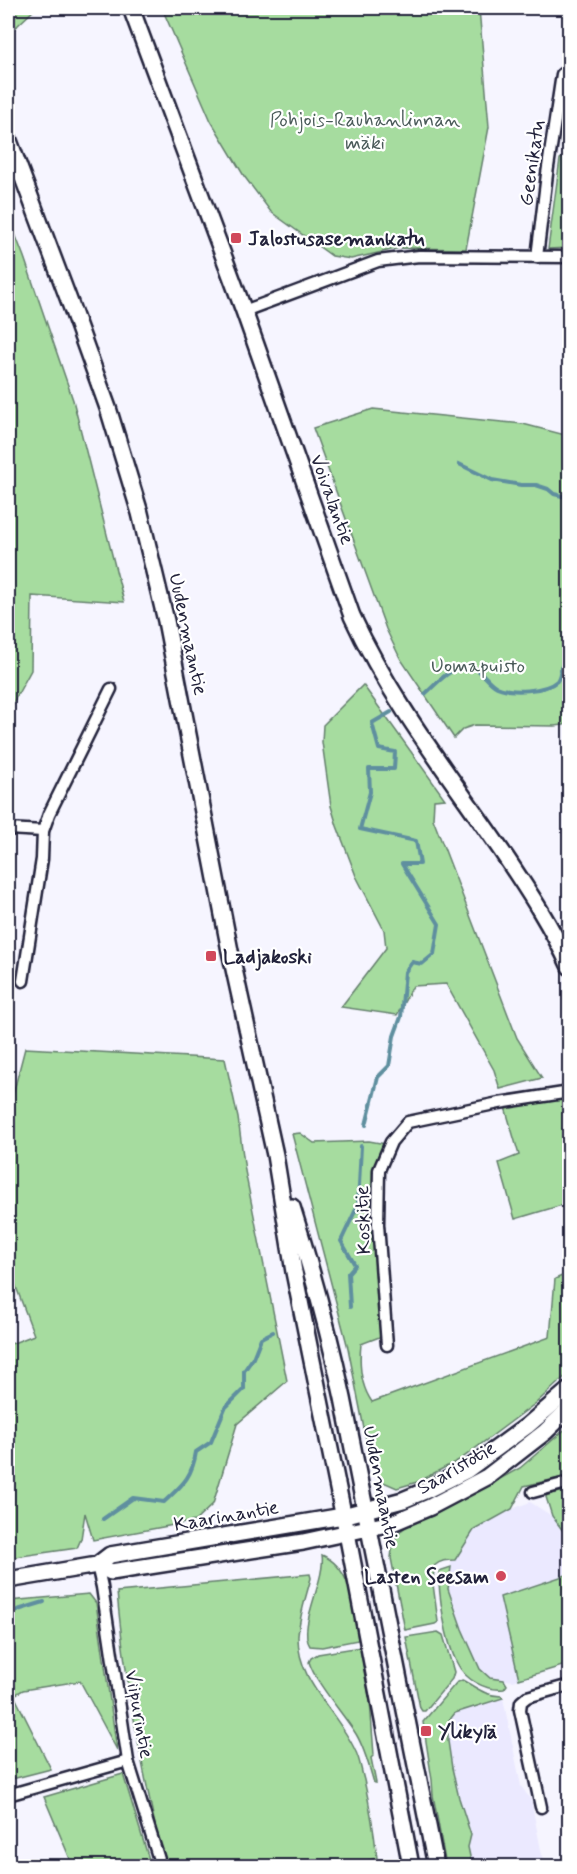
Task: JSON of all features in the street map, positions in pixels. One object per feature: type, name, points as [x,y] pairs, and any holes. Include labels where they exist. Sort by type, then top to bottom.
[{"type":"main road","name":"Voivalantie","points":[[131,8],[244,311],[352,616],[365,644],[408,717],[532,897],[558,941],[570,967]]},
{"type":"main road","name":"Uudenmaantie","points":[[8,138],[93,366],[140,513],[166,621],[230,951],[275,1155],[294,1272],[411,1866]]},
{"type":"main road","name":"Uudenmaantie","points":[[275,1155],[311,1266],[330,1337],[436,1866]]},
{"type":"main road","name":"Saaristotie","points":[[366,1511],[428,1490],[467,1470],[527,1426],[570,1389]]},
{"type":"main road","name":"Saaristotie","points":[[347,1533],[392,1523],[430,1507],[487,1477],[545,1432],[570,1408]]},
{"type":"main road","name":"Kaarinantie","points":[[8,1580],[97,1565],[110,1556],[366,1511]]},
{"type":"main road","name":"Kaarinantie","points":[[97,1565],[111,1572],[347,1533]]},
{"type":"street","name":"Geenikatu","points":[[537,257],[562,74]]},
{"type":"street","points":[[244,311],[378,261],[419,256],[570,257]]},
{"type":"street","points":[[23,981],[42,860],[43,831],[111,689]]},
{"type":"street","points":[[8,829],[43,831]]},
{"type":"street","name":"Koskitie","points":[[387,1345],[378,1224],[379,1170],[391,1142],[408,1122],[499,1103],[570,1092]]},
{"type":"street","points":[[533,1492],[570,1482]]},
{"type":"street","name":"Viipurintie","points":[[97,1565],[128,1761],[161,1866]]},
{"type":"street","points":[[541,1807],[520,1710],[521,1702],[527,1697],[570,1685]]},
{"type":"street","points":[[8,1795],[128,1761]]},
{"type":"shaded area","points":[[530,1502],[552,1516],[569,1539],[569,1664],[513,1681],[482,1676],[448,1589],[452,1557],[477,1523]]},
{"type":"shaded area","points":[[503,1698],[521,1786],[531,1800],[543,1860],[540,1866],[462,1866],[440,1718]]},
{"type":"green space","points":[[8,8],[36,8],[15,28],[8,19]]},
{"type":"green space","name":"Pohjois-Rauhanlinnan mäki","points":[[162,8],[479,8],[489,127],[466,249],[400,248],[351,259],[332,256],[271,212],[244,176],[211,121]]},
{"type":"green space","points":[[569,155],[569,248],[548,249],[560,159]]},
{"type":"green space","points":[[8,216],[73,400],[124,602],[32,596],[31,670],[8,712]]},
{"type":"green space","name":"Uomapuisto","points":[[373,409],[523,424],[569,436],[569,722],[554,726],[475,725],[463,729],[454,738],[400,658],[386,629],[313,428]]},
{"type":"green space","points":[[363,685],[445,799],[434,800],[433,819],[517,1038],[542,1078],[500,1089],[494,1070],[446,984],[413,986],[397,1015],[341,1007],[386,948],[384,930],[356,876],[337,826],[331,806],[322,742],[323,725]]},
{"type":"green space","points":[[25,1048],[225,1059],[287,1381],[237,1424],[213,1504],[195,1521],[93,1540],[85,1513],[81,1539],[77,1548],[8,1558],[8,1345],[34,1335],[8,1265],[8,1102],[11,1102]]},
{"type":"green space","points":[[569,1097],[569,1203],[515,1219],[499,1163],[519,1155],[505,1107]]},
{"type":"green space","points":[[300,1133],[314,1143],[369,1141],[386,1144],[374,1171],[382,1336],[361,1344],[360,1351],[363,1381],[372,1402],[550,1337],[555,1279],[569,1273],[569,1373],[536,1403],[461,1459],[417,1482],[397,1488],[381,1481],[371,1464],[348,1348],[292,1134]]},
{"type":"green space","points":[[569,1426],[569,1476],[524,1486],[512,1509],[474,1530],[455,1560],[444,1561],[434,1566],[433,1584],[438,1622],[405,1630],[391,1558],[397,1534],[408,1525],[520,1468]]},
{"type":"green space","points":[[570,1490],[569,1539],[552,1516],[546,1497]]},
{"type":"green space","points":[[322,1555],[333,1561],[346,1580],[353,1604],[358,1640],[322,1647],[310,1646],[307,1627],[320,1577]]},
{"type":"green space","points":[[451,1567],[448,1589],[462,1629],[480,1669],[490,1678],[504,1680],[507,1685],[504,1689],[483,1686],[465,1675],[453,1654],[444,1618],[439,1581],[439,1571]]},
{"type":"green space","points":[[310,1574],[298,1636],[299,1653],[311,1682],[347,1736],[358,1757],[370,1809],[377,1858],[348,1866],[164,1866],[130,1696],[117,1592]]},
{"type":"green space","points":[[569,1574],[569,1664],[519,1679],[500,1597]]},
{"type":"green space","points":[[89,1594],[96,1603],[117,1750],[80,1681],[23,1690],[14,1695],[51,1769],[8,1780],[8,1601]]},
{"type":"green space","points":[[438,1632],[443,1635],[454,1672],[452,1679],[425,1711],[422,1711],[406,1637]]},
{"type":"green space","points":[[360,1647],[370,1701],[374,1755],[371,1758],[376,1783],[374,1783],[356,1734],[323,1689],[309,1662],[318,1654]]},
{"type":"green space","points":[[462,1680],[485,1693],[503,1698],[455,1713],[448,1722],[452,1768],[471,1835],[468,1847],[472,1866],[446,1866],[423,1722],[456,1683]]},
{"type":"green space","points":[[123,1774],[151,1866],[73,1866],[44,1797]]},
{"type":"waterway","points":[[459,464],[492,480],[536,485],[554,494],[570,498]]},
{"type":"waterway","points":[[425,694],[449,672],[465,666],[476,669],[492,684],[503,689],[519,691],[545,687],[557,681],[562,667],[570,657]]},
{"type":"waterway","points":[[366,1125],[378,1077],[389,1066],[394,1036],[401,1017],[405,972],[412,962],[422,964],[434,954],[439,924],[402,864],[420,864],[416,841],[360,829],[370,792],[369,769],[394,769],[395,752],[379,749],[372,723],[391,712]]},
{"type":"waterway","points":[[350,1307],[348,1273],[355,1265],[341,1241],[358,1205],[361,1146]]},
{"type":"waterway","points":[[103,1519],[133,1498],[164,1502],[181,1486],[189,1475],[196,1452],[211,1442],[225,1408],[244,1389],[244,1371],[253,1358],[261,1338],[273,1332]]},
{"type":"waterway","points":[[8,1613],[44,1602]]},
{"type":"place","name":"Jalostusasemankatu","points":[[236,238]]},
{"type":"place","name":"Ladjakoski","points":[[211,956]]},
{"type":"place","name":"Lasten Seesam","points":[[501,1576]]},
{"type":"place","name":"Ylikylä","points":[[426,1731]]}]
